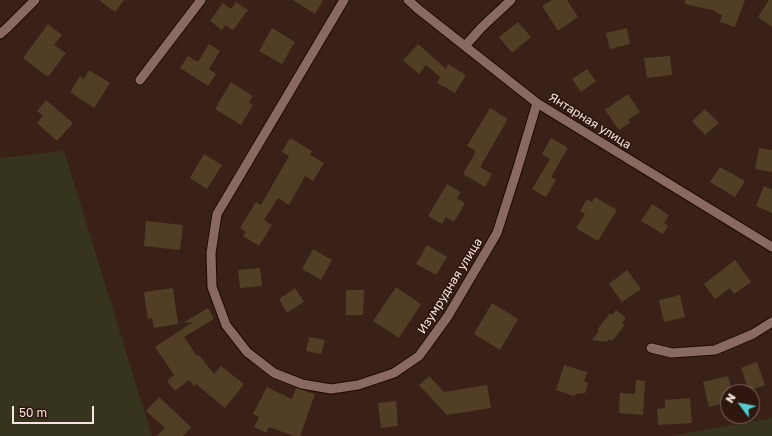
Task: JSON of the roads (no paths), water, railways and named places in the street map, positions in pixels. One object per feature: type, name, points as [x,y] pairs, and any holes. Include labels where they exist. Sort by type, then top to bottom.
[{"type":"street","points":[[0,34],[34,0]]},
{"type":"street","points":[[140,80],[201,0]]},
{"type":"street","name":"Изумрудная улица","points":[[344,0],[218,214],[211,253],[212,287],[226,325],[248,352],[274,373],[302,384],[331,389],[358,385],[394,373],[419,356],[448,316],[497,232],[537,103]]},
{"type":"street","name":"Янтарная улица","points":[[408,0],[537,103],[772,247]]},
{"type":"street","points":[[465,46],[482,27],[512,0]]},
{"type":"street","points":[[651,348],[672,353],[715,350],[753,334],[772,322]]}]
